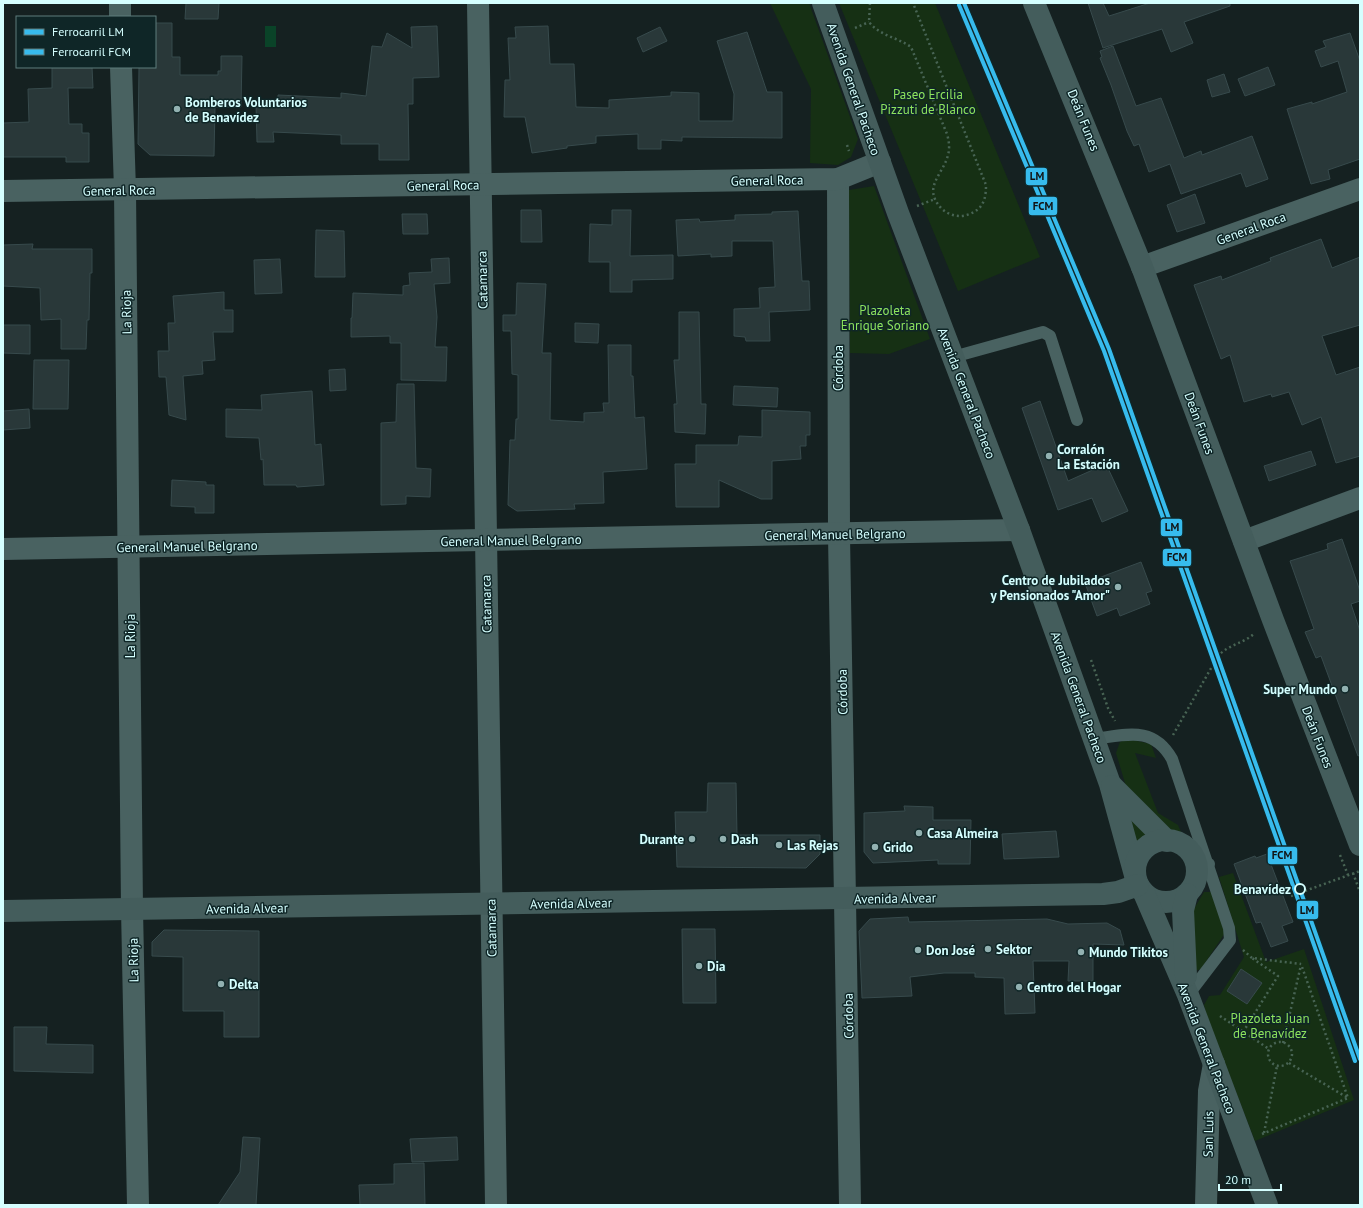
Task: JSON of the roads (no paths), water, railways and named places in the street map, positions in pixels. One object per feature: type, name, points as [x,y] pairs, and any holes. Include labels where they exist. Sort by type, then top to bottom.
[{"type":"street","points":[[120,3],[120,16]]},
{"type":"street","name":"Catamarca","points":[[478,3],[490,904],[496,1205]]},
{"type":"street","name":"Avenida General Pacheco","points":[[823,3],[880,162],[1019,530],[1094,739],[1110,784],[1139,884],[1188,995],[1267,1205]]},
{"type":"street","name":"Deán Funes","points":[[1034,3],[1142,267],[1273,620],[1360,844]]},
{"type":"street","name":"La Rioja","points":[[121,68],[125,190],[132,909],[138,1205]]},
{"type":"street","name":"General Roca","points":[[3,191],[838,179],[880,162]]},
{"type":"street","name":"Córdoba","points":[[838,179],[839,535],[850,1205]]},
{"type":"street","name":"General Roca","points":[[1142,267],[1360,189]]},
{"type":"street","points":[[1244,542],[1360,498]]},
{"type":"street","name":"General Manuel Belgrano","points":[[3,548],[129,548],[485,540],[839,535],[1019,530]]},
{"type":"street","name":"Avenida General Pacheco","points":[[1110,784],[1167,840]]},
{"type":"street","points":[[1187,894],[1170,902],[1160,902],[1139,884],[1136,864],[1140,854],[1147,846],[1167,840],[1185,848],[1202,864],[1187,894],[1183,910],[1188,995]]},
{"type":"street","name":"Avenida Alvear","points":[[3,911],[1103,894],[1118,892],[1139,884]]},
{"type":"street","name":"San Luis","points":[[1206,1205],[1209,1091],[1214,1064]]},
{"type":"lane","points":[[953,356],[1043,332],[1050,336],[1076,420]]},
{"type":"lane","points":[[1094,739],[1130,734],[1143,734],[1156,739],[1166,748],[1172,758],[1202,864],[1229,928],[1230,940],[1188,995]]},
{"type":"rail line","name":"LM","points":[[964,3],[1109,349],[1360,1059]]},
{"type":"rail line","name":"FCM","points":[[959,5],[1104,351],[1355,1061]]},
{"type":"place","name":"Bomberos Voluntarios de Benavídez","points":[[177,109]]},
{"type":"place","name":"Corralón La Estación","points":[[1049,456]]},
{"type":"place","name":"Centro de Jubilados y Pensionados \"Amor\"","points":[[1118,587]]},
{"type":"place","name":"Super Mundo","points":[[1345,689]]},
{"type":"place","name":"Casa Almeira","points":[[919,833]]},
{"type":"place","name":"Durante","points":[[692,839]]},
{"type":"place","name":"Dash","points":[[723,839]]},
{"type":"place","name":"Las Rejas","points":[[779,845]]},
{"type":"place","name":"Grido","points":[[875,847]]},
{"type":"place","name":"Benavídez","points":[[1300,889]]},
{"type":"place","name":"Sektor","points":[[988,949]]},
{"type":"place","name":"Don José","points":[[918,950]]},
{"type":"place","name":"Mundo Tikitos","points":[[1081,952]]},
{"type":"place","name":"Dia","points":[[699,966]]},
{"type":"place","name":"Delta","points":[[221,984]]},
{"type":"place","name":"Centro del Hogar","points":[[1019,987]]},
{"type":"park label","name":"Paseo Ercilia Pizzuti de Blanco","points":[[928,102]]},
{"type":"park label","name":"Plazoleta Enrique Soriano","points":[[885,318]]},
{"type":"park label","name":"Plazoleta Juan de Benavídez","points":[[1270,1026]]}]
